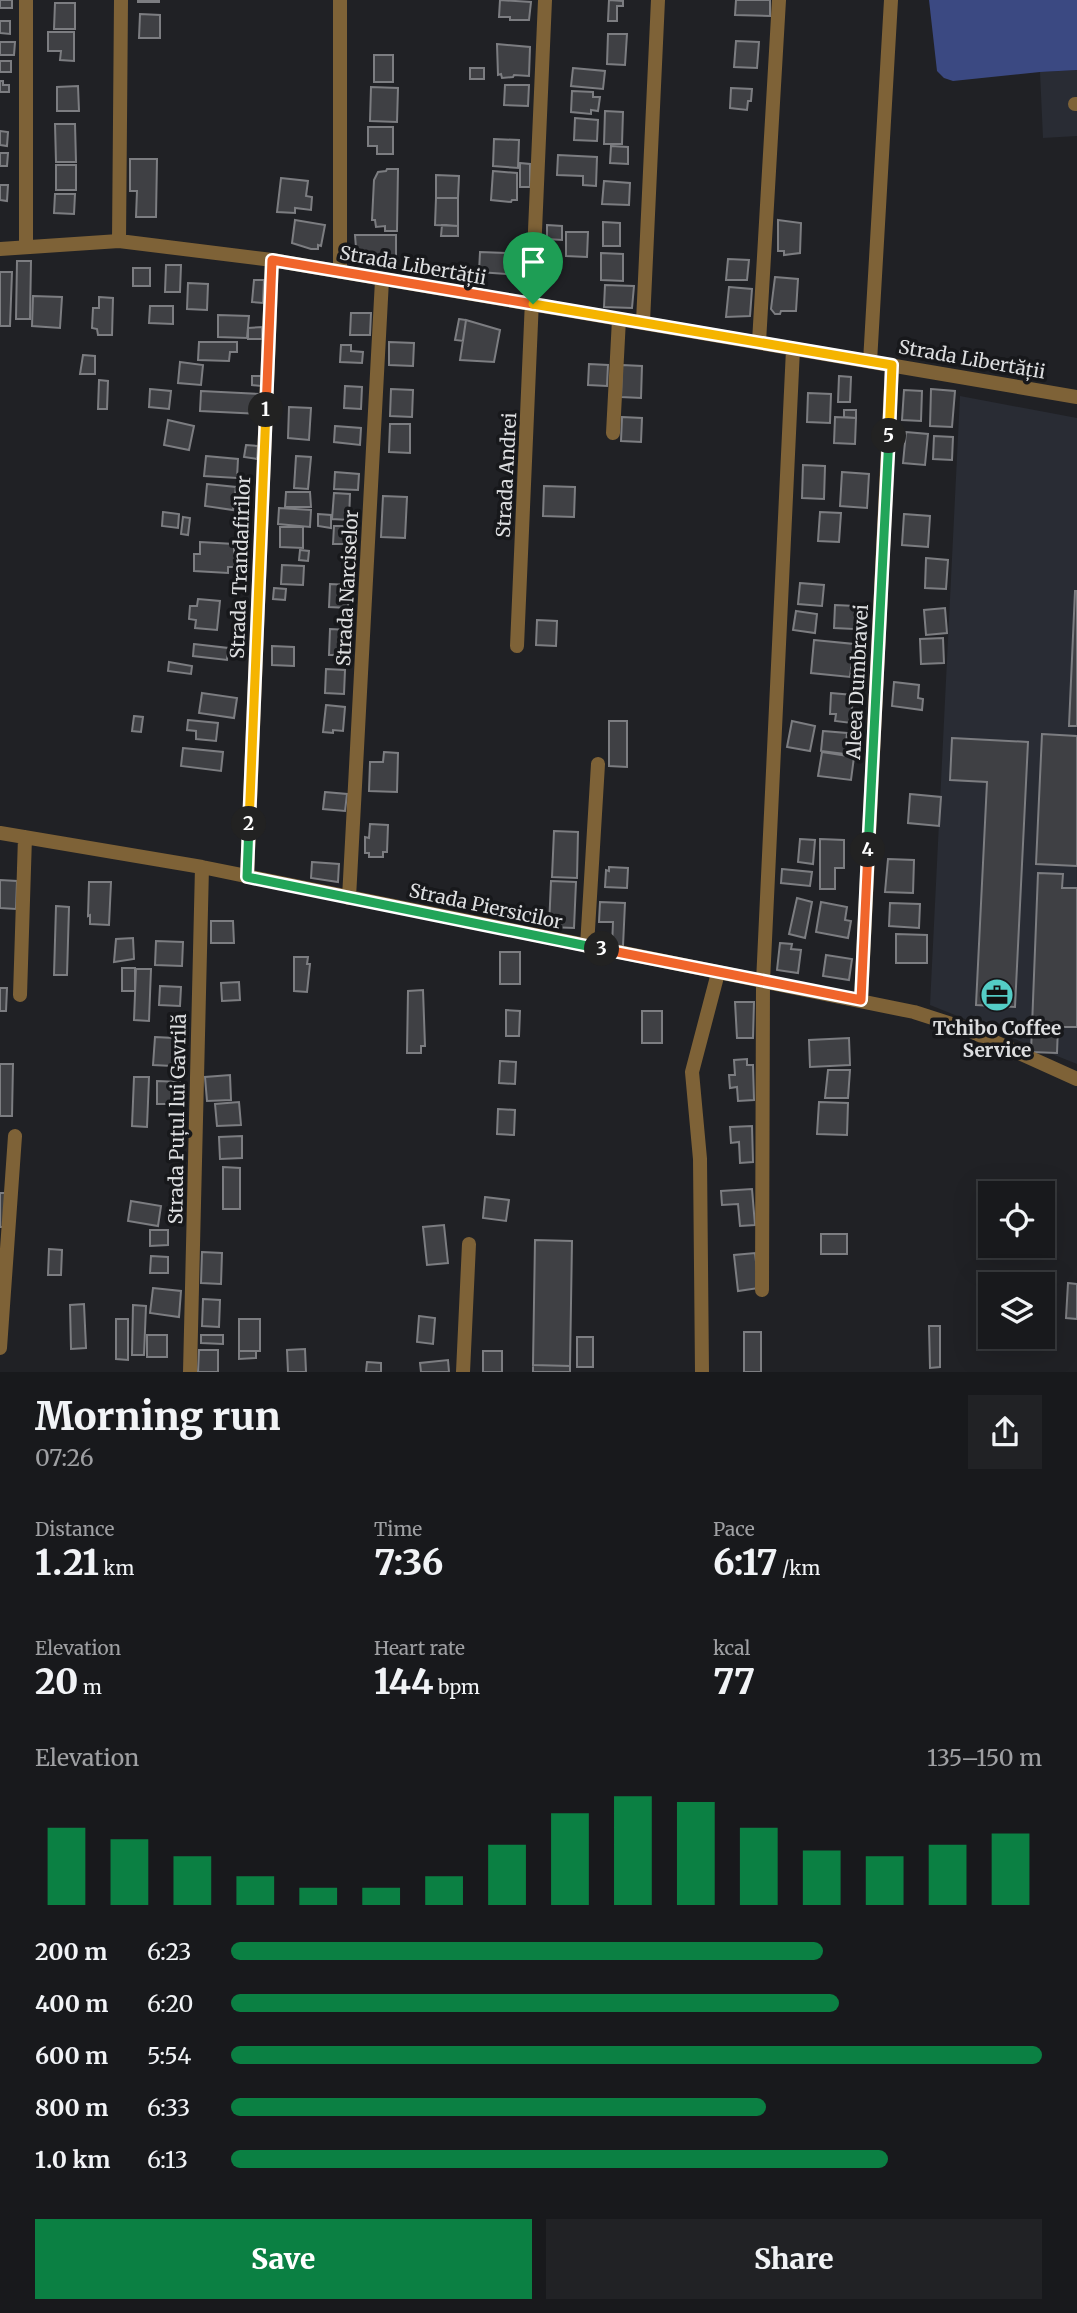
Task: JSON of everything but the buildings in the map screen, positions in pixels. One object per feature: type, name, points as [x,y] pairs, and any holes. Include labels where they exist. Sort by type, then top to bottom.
[{"type":"street","points":[[26,0],[26,247]]},
{"type":"street","points":[[120,241],[121,0]]},
{"type":"street","points":[[340,0],[340,272]]},
{"type":"street","name":"Strada Andrei","points":[[517,646],[545,0]]},
{"type":"street","points":[[643,322],[658,0]]},
{"type":"street","points":[[759,342],[779,0]]},
{"type":"street","points":[[870,362],[891,0]]},
{"type":"street","name":"Strada Libertății","points":[[0,249],[120,241],[272,260],[1077,397]]},
{"type":"street","name":"Strada Trandafirilor","points":[[247,877],[272,260]]},
{"type":"street","name":"Strada Narciselor","points":[[349,898],[382,280]]},
{"type":"street","points":[[613,433],[619,319]]},
{"type":"street","points":[[762,1290],[763,982],[793,349]]},
{"type":"street","name":"Aleea Dumbravei","points":[[861,1000],[892,365]]},
{"type":"street","points":[[587,946],[598,764]]},
{"type":"street","name":"Strada Piersicilor","points":[[0,833],[202,867],[861,1000],[941,1019],[1077,1079]]},
{"type":"street","points":[[20,995],[25,837]]},
{"type":"street","name":"Strada Puțul lui Gavrilă","points":[[190,1371],[202,867]]},
{"type":"street","points":[[702,1371],[701,1160],[692,1072],[718,973]]},
{"type":"street","points":[[0,1348],[15,1136]]},
{"type":"street","points":[[463,1371],[469,1244]]},
{"type":"shaded area","points":[[929,0],[1077,0],[1077,70],[953,81],[944,78],[937,71]]},
{"type":"shaded area","points":[[1077,70],[1077,136],[1043,138],[1040,72]]},
{"type":"shaded area","points":[[960,396],[1077,418],[1077,1064],[930,1005]]},
{"type":"place","name":"Tchibo Coffee Service","points":[[997,995]]},
{"type":"route","points":[[272,260],[533,304],[892,365],[861,1000],[247,877],[272,260]]}]
